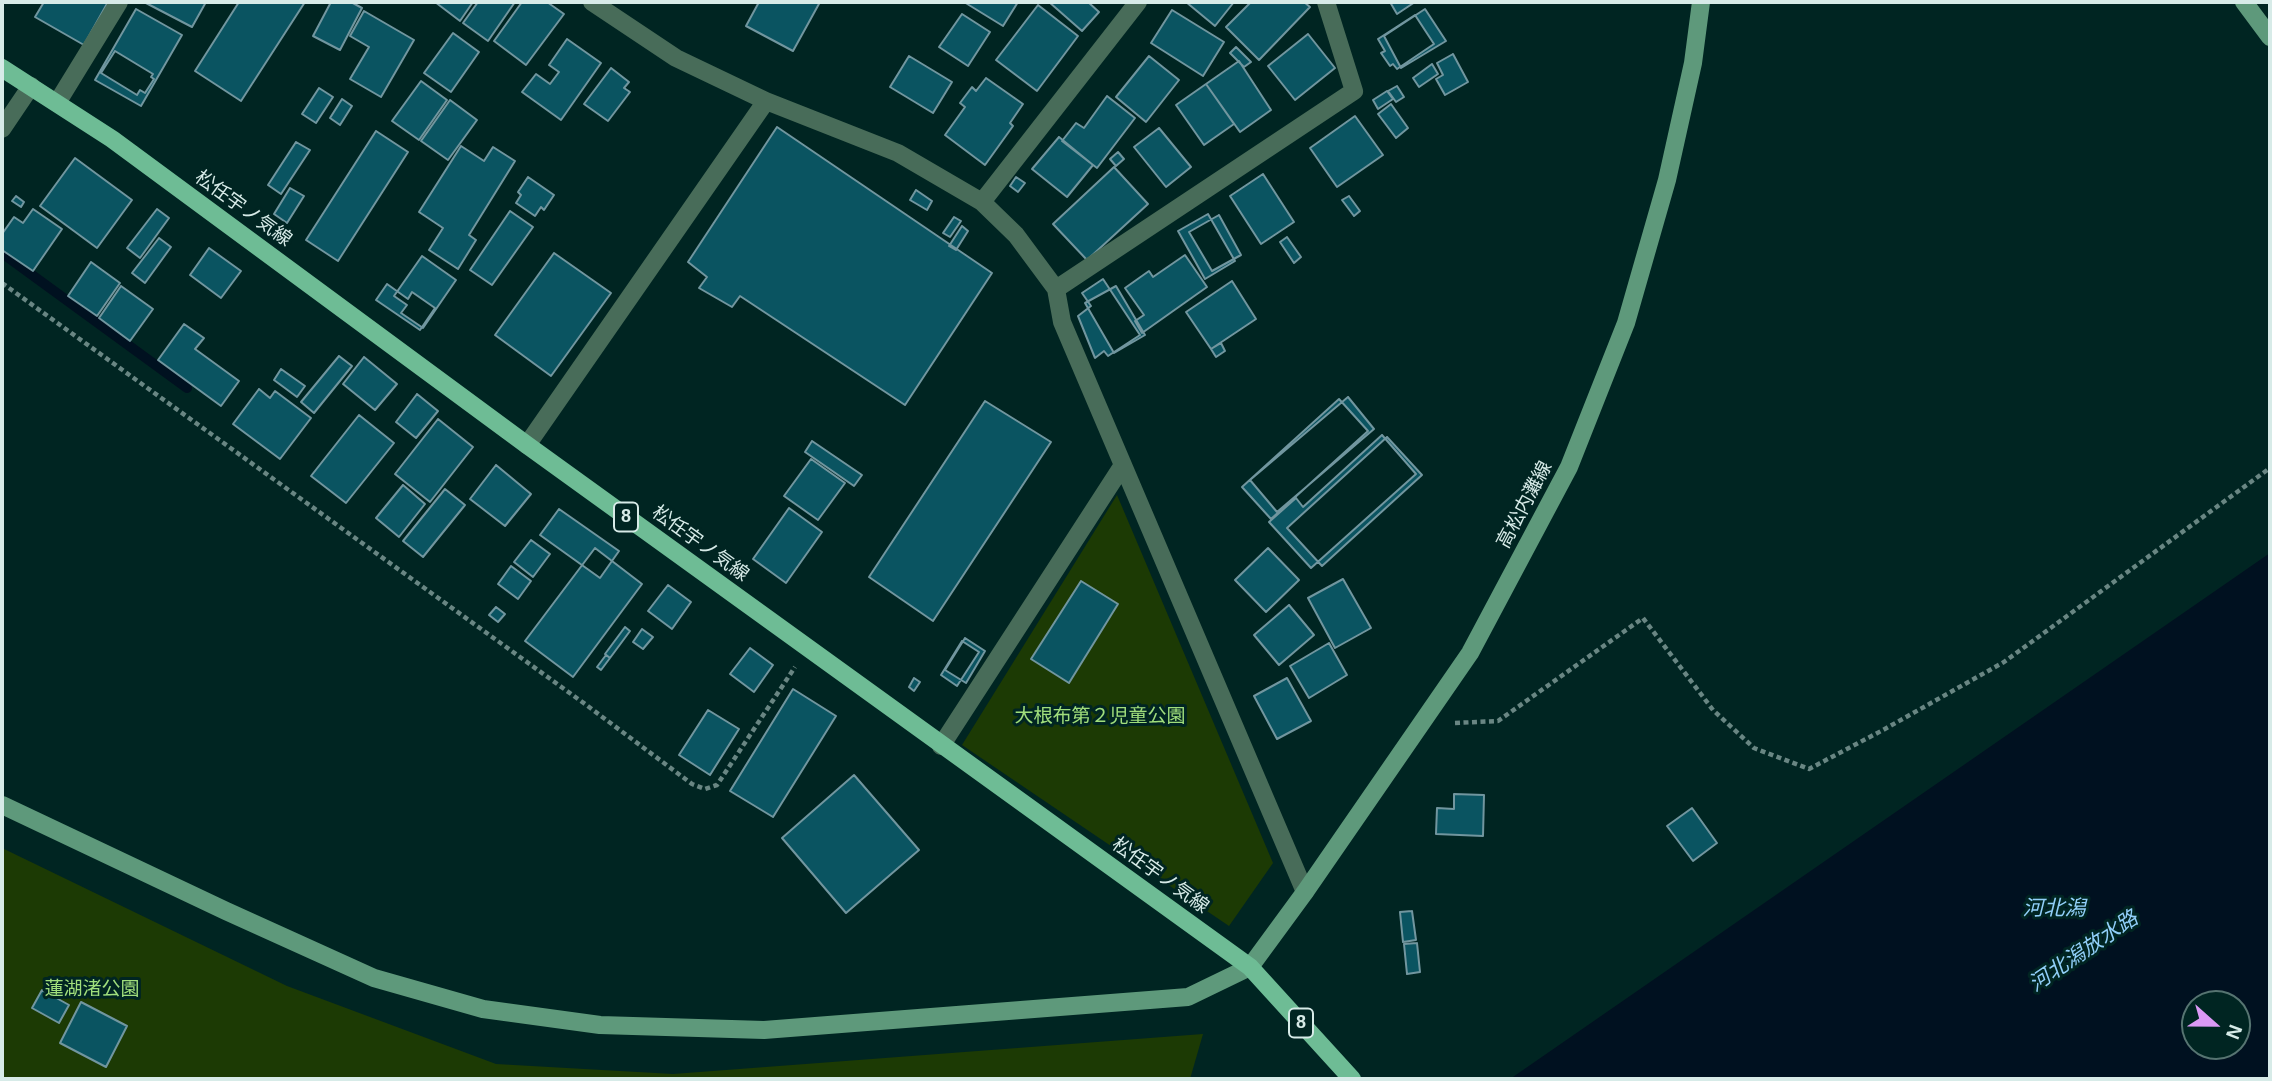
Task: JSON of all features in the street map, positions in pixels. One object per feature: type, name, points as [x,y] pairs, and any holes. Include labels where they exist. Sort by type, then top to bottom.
[{"type":"main road","name":"松任宇ノ気線","points":[[2,68],[112,139],[527,445],[1250,967],[1352,1079]]},
{"type":"street","points":[[57,103],[119,2]]},
{"type":"street","points":[[592,2],[676,58],[766,101],[898,153],[982,202],[1016,235],[1056,289],[1062,322],[1305,892]]},
{"type":"street","points":[[982,202],[1138,2]]},
{"type":"street","points":[[1056,289],[1354,90],[1326,2]]},
{"type":"street","name":"高松内灘線","points":[[1250,967],[1471,653],[1569,467],[1626,323],[1667,180],[1693,63],[1701,2]]},
{"type":"street","points":[[2244,2],[2270,37]]},
{"type":"street","points":[[2,129],[31,86]]},
{"type":"street","points":[[527,445],[766,101]]},
{"type":"street","points":[[941,746],[1124,465]]},
{"type":"street","points":[[2,805],[214,906],[374,978],[483,1009],[600,1025],[764,1030],[1188,997],[1250,967]]},
{"type":"path","points":[[2,283],[692,784],[705,789],[717,785],[808,648]]},
{"type":"path","points":[[1423,724],[1498,722],[1643,618],[1721,718],[1754,748],[1809,769],[2004,662],[2270,468]]},
{"type":"green space","name":"大根布第２児童公園","points":[[1117,495],[1273,863],[1229,926],[962,745]]},
{"type":"green space","name":"蓮湖渚公園","points":[[2,848],[287,986],[496,1064],[673,1074],[1203,1034],[1190,1079],[2,1079]]},
{"type":"water","name":"河北潟","points":[[2270,553],[2270,1079],[1510,1079]]},
{"type":"building","points":[[44,2],[108,2],[84,45],[35,17]]},
{"type":"building","points":[[144,2],[206,2],[192,27]]},
{"type":"building","points":[[239,2],[305,2],[241,101],[195,71]]},
{"type":"building","points":[[331,2],[351,2],[362,8],[340,50],[313,36]]},
{"type":"building","points":[[435,2],[473,2],[460,21]]},
{"type":"building","points":[[478,2],[515,2],[488,41],[463,23]]},
{"type":"building","points":[[522,2],[547,2],[564,14],[526,65],[494,41]]},
{"type":"building","points":[[759,2],[820,2],[793,51],[746,26]]},
{"type":"building","points":[[964,2],[1018,2],[1003,26]]},
{"type":"building","points":[[1049,2],[1088,2],[1099,12],[1082,31]]},
{"type":"building","points":[[1186,2],[1234,2],[1215,26]]},
{"type":"building","points":[[1251,2],[1304,2],[1310,7],[1259,60],[1226,27]]},
{"type":"building","points":[[1390,2],[1415,2],[1397,14]]},
{"type":"building","points":[[1038,5],[1078,36],[1037,91],[996,60]]},
{"type":"building","points":[[136,9],[182,35],[141,106],[95,80]]},
{"type":"building","points":[[1425,9],[1446,41],[1401,68],[1384,36]]},
{"type":"building","points":[[1172,10],[1224,42],[1203,76],[1151,43]]},
{"type":"building","points":[[364,11],[414,40],[381,97],[350,79],[369,47],[350,36]]},
{"type":"building","points":[[962,14],[990,32],[968,66],[939,47]]},
{"type":"building","points":[[1415,15],[1434,44],[1397,69],[1393,64],[1390,66],[1381,53],[1385,51],[1378,39]]},
{"type":"building","points":[[453,33],[479,52],[451,92],[424,73]]},
{"type":"building","points":[[1308,34],[1335,68],[1295,100],[1268,66]]},
{"type":"building","points":[[567,39],[601,63],[561,120],[522,92],[536,74],[550,84],[559,72],[549,65]]},
{"type":"building","points":[[1236,47],[1251,62],[1244,67],[1230,53]]},
{"type":"building","points":[[115,51],[153,74],[151,77],[154,79],[145,93],[140,90],[137,95],[101,73]]},
{"type":"building","points":[[1453,54],[1468,82],[1445,95],[1436,79],[1443,75],[1437,63]]},
{"type":"building","points":[[909,56],[952,82],[933,113],[890,87]]},
{"type":"building","points":[[1149,56],[1179,80],[1146,122],[1116,97]]},
{"type":"building","points":[[1239,61],[1271,110],[1240,132],[1206,84]]},
{"type":"building","points":[[1432,64],[1438,74],[1419,87],[1413,78]]},
{"type":"building","points":[[611,68],[629,82],[624,88],[630,92],[608,121],[584,104]]},
{"type":"building","points":[[986,78],[1023,104],[1010,123],[1013,126],[985,165],[945,135],[965,107],[960,103],[972,87],[976,91]]},
{"type":"building","points":[[421,81],[447,100],[419,140],[392,121]]},
{"type":"building","points":[[1206,84],[1234,124],[1204,145],[1176,105]]},
{"type":"building","points":[[1397,86],[1404,97],[1396,102],[1388,91]]},
{"type":"building","points":[[319,88],[333,97],[316,123],[302,114]]},
{"type":"building","points":[[1387,91],[1393,99],[1378,109],[1373,100]]},
{"type":"building","points":[[1107,96],[1135,118],[1097,168],[1062,141],[1076,123],[1084,128]]},
{"type":"building","points":[[342,99],[352,106],[340,125],[330,118]]},
{"type":"building","points":[[450,100],[477,120],[448,160],[421,141]]},
{"type":"building","points":[[1391,104],[1408,128],[1396,138],[1378,114]]},
{"type":"building","points":[[1355,116],[1383,155],[1337,187],[1310,148]]},
{"type":"building","points":[[777,127],[992,273],[905,405],[740,296],[732,307],[699,288],[707,277],[688,262]]},
{"type":"building","points":[[1159,128],[1191,167],[1166,187],[1134,147]]},
{"type":"building","points":[[376,131],[408,152],[338,261],[306,240]]},
{"type":"building","points":[[1059,137],[1093,165],[1067,197],[1032,169]]},
{"type":"building","points":[[296,142],[310,150],[281,194],[268,185]]},
{"type":"building","points":[[461,146],[484,161],[493,147],[515,161],[469,235],[476,240],[458,269],[429,250],[443,228],[419,212]]},
{"type":"building","points":[[1118,152],[1124,159],[1116,166],[1110,159]]},
{"type":"building","points":[[75,158],[132,200],[97,248],[40,206]]},
{"type":"building","points":[[1114,167],[1148,204],[1087,260],[1053,224]]},
{"type":"building","points":[[1263,174],[1294,222],[1261,244],[1230,196]]},
{"type":"building","points":[[528,177],[554,195],[544,210],[541,207],[535,216],[516,203],[521,195],[518,192]]},
{"type":"building","points":[[1016,177],[1025,183],[1018,192],[1010,186]]},
{"type":"building","points":[[290,188],[304,196],[287,223],[274,214]]},
{"type":"building","points":[[916,190],[932,201],[927,210],[910,200]]},
{"type":"building","points":[[16,196],[24,202],[21,207],[12,201]]},
{"type":"building","points":[[1349,196],[1360,211],[1354,216],[1342,200]]},
{"type":"building","points":[[33,209],[62,229],[33,271],[2,250],[2,234],[14,217],[23,223]]},
{"type":"building","points":[[157,209],[169,218],[140,258],[127,248]]},
{"type":"building","points":[[510,211],[533,227],[492,285],[470,270]]},
{"type":"building","points":[[1208,214],[1235,261],[1205,279],[1178,231]]},
{"type":"building","points":[[1219,215],[1241,255],[1212,271],[1189,232]]},
{"type":"building","points":[[954,217],[961,221],[950,237],[943,233]]},
{"type":"building","points":[[962,226],[968,231],[956,250],[949,246]]},
{"type":"building","points":[[1287,237],[1301,257],[1294,263],[1280,242]]},
{"type":"building","points":[[159,238],[171,247],[145,283],[132,273]]},
{"type":"building","points":[[209,248],[241,271],[221,298],[190,275]]},
{"type":"building","points":[[554,253],[611,293],[551,376],[495,335]]},
{"type":"building","points":[[1185,255],[1207,287],[1142,333],[1135,321],[1144,315],[1125,288],[1149,271],[1153,277]]},
{"type":"building","points":[[422,256],[456,280],[423,328],[401,313],[407,305],[394,296]]},
{"type":"building","points":[[91,262],[120,283],[97,316],[68,296]]},
{"type":"building","points":[[1103,279],[1140,335],[1108,356],[1104,351],[1095,358],[1078,316],[1091,306],[1082,293]]},
{"type":"building","points":[[1232,281],[1256,319],[1211,349],[1186,312]]},
{"type":"building","points":[[387,284],[408,299],[412,292],[435,308],[420,330],[376,300]]},
{"type":"building","points":[[121,286],[153,309],[130,341],[99,318]]},
{"type":"building","points":[[1116,286],[1145,335],[1114,353],[1085,303]]},
{"type":"building","points":[[184,324],[204,338],[195,349],[239,381],[221,406],[158,360]]},
{"type":"building","points":[[1221,343],[1225,351],[1216,357],[1211,349]]},
{"type":"building","points":[[339,356],[352,366],[314,413],[301,402]]},
{"type":"building","points":[[364,357],[397,384],[375,410],[343,384]]},
{"type":"building","points":[[281,369],[305,386],[297,397],[274,380]]},
{"type":"building","points":[[259,389],[270,398],[275,391],[311,418],[280,459],[233,424]]},
{"type":"building","points":[[417,394],[438,411],[416,438],[396,422]]},
{"type":"building","points":[[1348,397],[1374,429],[1277,512],[1250,480]]},
{"type":"building","points":[[1339,399],[1368,431],[1271,519],[1242,487]]},
{"type":"building","points":[[985,401],[1051,442],[933,621],[869,577]]},
{"type":"building","points":[[359,415],[394,443],[346,503],[311,476]]},
{"type":"building","points":[[438,419],[473,447],[430,502],[395,474]]},
{"type":"building","points":[[1382,435],[1416,474],[1311,568],[1269,522],[1296,498],[1303,507]]},
{"type":"building","points":[[1387,437],[1422,475],[1322,566],[1287,528]]},
{"type":"building","points":[[812,441],[862,475],[854,486],[805,452]]},
{"type":"building","points":[[811,459],[845,483],[818,520],[784,496]]},
{"type":"building","points":[[496,465],[531,494],[505,526],[470,499]]},
{"type":"building","points":[[403,485],[425,504],[399,537],[376,518]]},
{"type":"building","points":[[445,489],[465,505],[423,557],[403,541]]},
{"type":"building","points":[[789,508],[822,532],[786,583],[753,559]]},
{"type":"building","points":[[559,509],[619,551],[600,578],[540,535]]},
{"type":"building","points":[[531,540],[550,554],[533,577],[514,562]]},
{"type":"building","points":[[595,548],[642,584],[573,677],[525,641]]},
{"type":"building","points":[[1268,548],[1299,580],[1266,612],[1235,580]]},
{"type":"building","points":[[511,566],[531,581],[518,599],[498,584]]},
{"type":"building","points":[[1343,579],[1371,628],[1335,648],[1308,598]]},
{"type":"building","points":[[1081,581],[1118,604],[1069,683],[1031,659]]},
{"type":"building","points":[[668,585],[691,602],[672,629],[648,611]]},
{"type":"building","points":[[1289,605],[1314,635],[1279,665],[1254,635]]},
{"type":"building","points":[[496,607],[505,614],[498,622],[489,615]]},
{"type":"building","points":[[625,627],[630,631],[610,658],[605,654]]},
{"type":"building","points":[[642,629],[653,637],[643,649],[633,642]]},
{"type":"building","points":[[965,638],[985,651],[966,683],[945,670]]},
{"type":"building","points":[[962,641],[979,652],[957,686],[941,675]]},
{"type":"building","points":[[1329,643],[1347,675],[1309,698],[1290,666]]},
{"type":"building","points":[[750,648],[773,665],[754,692],[730,674]]},
{"type":"building","points":[[606,655],[610,658],[601,670],[597,667]]},
{"type":"building","points":[[914,678],[920,682],[914,691],[909,687]]},
{"type":"building","points":[[1287,678],[1311,721],[1277,739],[1254,696]]},
{"type":"building","points":[[793,689],[836,716],[773,817],[730,791]]},
{"type":"building","points":[[708,710],[739,729],[710,775],[679,755]]},
{"type":"building","points":[[854,775],[919,850],[846,913],[782,838]]},
{"type":"building","points":[[1454,794],[1484,795],[1483,836],[1436,834],[1437,808],[1454,809]]},
{"type":"building","points":[[1692,808],[1717,843],[1693,861],[1667,826]]},
{"type":"building","points":[[1412,911],[1416,940],[1403,942],[1400,912]]},
{"type":"building","points":[[1417,943],[1420,972],[1407,974],[1404,944]]},
{"type":"building","points":[[42,990],[69,1005],[59,1023],[32,1008]]},
{"type":"building","points":[[81,1002],[127,1026],[106,1067],[60,1043]]},
{"type":"waterway","points":[[2,253],[187,388]]},
{"type":"water label","name":"河北潟放水路","points":[[2084,952]]}]
